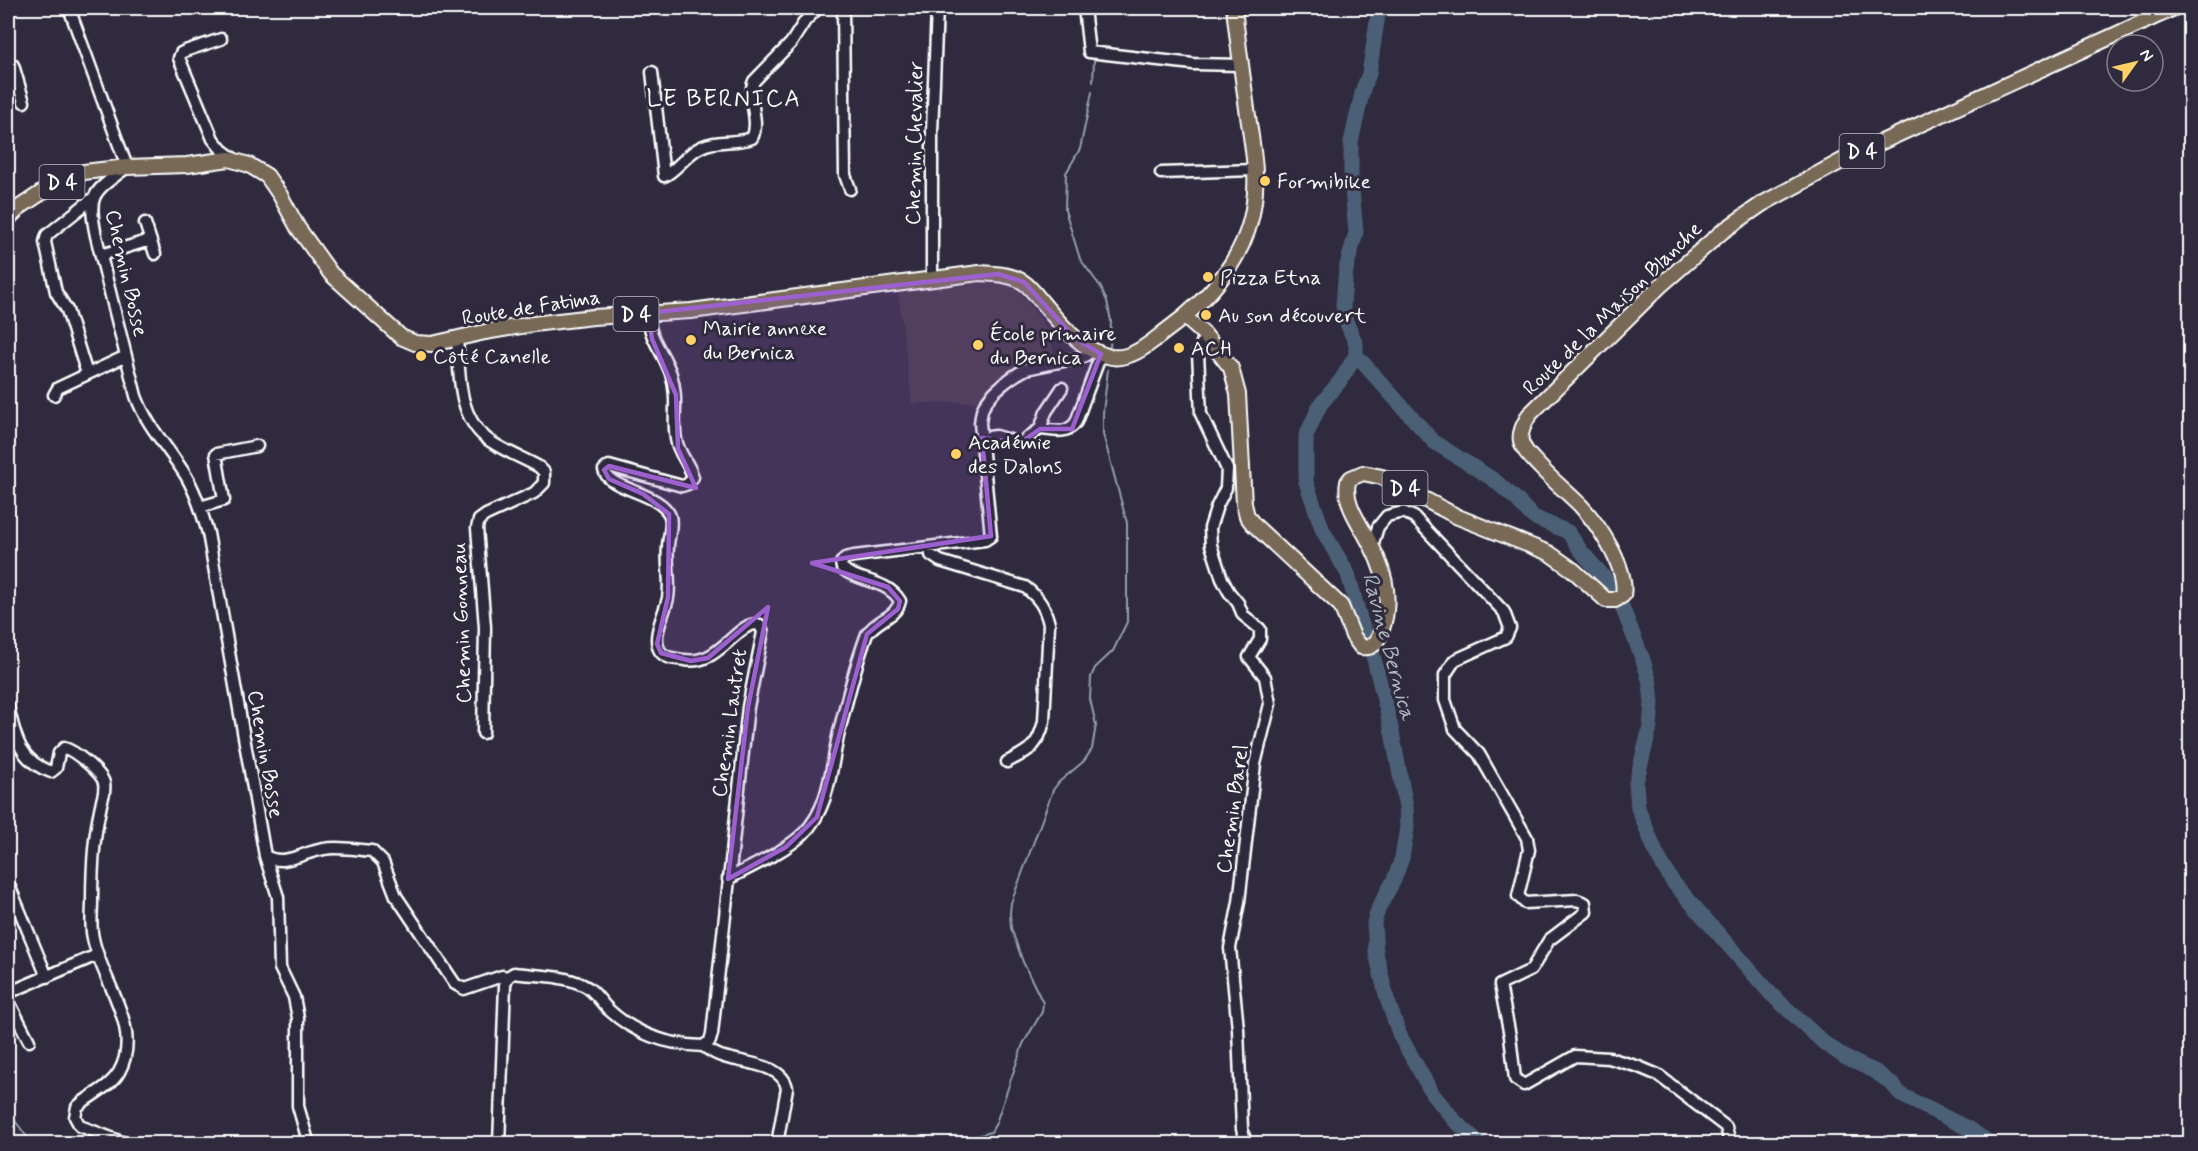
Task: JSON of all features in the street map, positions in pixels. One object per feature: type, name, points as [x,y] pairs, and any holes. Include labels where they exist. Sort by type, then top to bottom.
[{"type":"main road","points":[[1096,352],[1114,358],[1127,356],[1148,345],[1185,317],[1229,270],[1236,258],[1252,217],[1255,201],[1255,170],[1234,8]]},
{"type":"main road","name":"Route de la Maison Blanche","points":[[1185,317],[1205,335],[1231,368],[1238,394],[1244,504],[1247,516],[1341,606],[1358,644],[1366,648],[1377,642],[1383,626],[1386,588],[1385,575],[1372,546],[1355,518],[1347,496],[1348,482],[1357,474],[1382,477],[1458,517],[1549,553],[1573,570],[1606,600],[1615,600],[1623,595],[1625,585],[1612,553],[1591,518],[1523,448],[1520,437],[1529,415],[1660,286],[1723,231],[1762,204],[1862,151],[2174,8]]},
{"type":"main road","name":"Route de Fatima","points":[[8,219],[20,207],[44,191],[84,172],[127,167],[187,165],[229,159],[249,165],[267,176],[298,228],[331,274],[401,337],[415,343],[432,344],[532,324],[691,311],[979,273],[998,274],[1024,282],[1075,338],[1096,352]]},
{"type":"street","points":[[69,8],[127,167]]},
{"type":"street","points":[[652,72],[664,176],[700,147],[717,142],[741,142],[752,138],[756,129],[751,88],[754,81],[787,48],[805,21],[818,8]]},
{"type":"street","points":[[843,8],[845,175],[850,189]]},
{"type":"street","name":"Chemin Chevalier","points":[[933,279],[932,132],[937,8]]},
{"type":"street","points":[[1084,8],[1089,52],[1193,64],[1241,65]]},
{"type":"street","points":[[220,39],[185,51],[179,58],[213,138],[222,150],[237,162]]},
{"type":"street","points":[[8,67],[13,65],[24,102]]},
{"type":"street","name":"Chemin Bosse","points":[[87,374],[67,310],[56,292],[45,242],[47,235],[92,199],[99,188],[127,167]]},
{"type":"street","points":[[1161,173],[1255,170]]},
{"type":"street","name":"Chemin Bosse","points":[[92,199],[91,213],[141,410],[150,427],[185,475],[200,507],[208,533],[265,855],[278,897],[280,968],[294,998],[298,1018],[298,1106],[308,1141]]},
{"type":"street","points":[[145,223],[155,254]]},
{"type":"street","points":[[101,255],[150,240]]},
{"type":"street","name":"Chemin Lautret","points":[[648,313],[651,333],[670,371],[676,395],[675,437],[678,449],[691,467],[693,477],[688,484],[682,486],[609,466],[604,470],[609,479],[643,494],[669,514],[671,523],[667,551],[668,597],[657,644],[661,653],[668,657],[691,661],[708,658],[746,626],[760,625],[763,632],[748,707],[712,1034],[710,1041],[703,1046]]},
{"type":"street","name":"Chemin Barel","points":[[1205,335],[1198,353],[1201,414],[1227,469],[1226,488],[1210,528],[1210,545],[1229,592],[1238,603],[1243,615],[1260,629],[1260,639],[1249,657],[1265,677],[1270,704],[1255,764],[1239,902],[1230,948],[1238,1029],[1242,1130],[1246,1143]]},
{"type":"street","name":"Chemin Gonneau","points":[[457,339],[463,399],[471,422],[487,439],[539,466],[544,472],[544,483],[534,493],[486,515],[479,520],[477,528],[484,627],[483,733]]},
{"type":"street","points":[[728,879],[803,834],[817,817],[829,783],[846,704],[867,634],[874,625],[898,609],[900,601],[895,592],[888,587],[847,572],[842,568],[841,563],[845,558],[854,556],[985,540],[991,536],[980,423],[983,408],[1009,379],[1026,369],[1096,352],[1094,374],[1072,429],[1067,431],[1040,429]]},
{"type":"street","name":"Chemin Bosse","points":[[54,394],[58,388],[126,356]]},
{"type":"street","points":[[982,438],[996,436],[1020,443],[1040,429],[1046,412],[1062,387]]},
{"type":"street","points":[[200,507],[224,500],[216,454],[257,446]]},
{"type":"street","points":[[1372,546],[1378,527],[1387,516],[1403,512],[1414,517],[1504,612],[1510,628],[1506,637],[1455,660],[1445,675],[1444,700],[1455,729],[1479,754],[1527,838],[1529,850],[1518,896],[1525,903],[1578,900],[1585,903],[1586,912],[1549,940],[1531,970],[1500,985],[1510,1036],[1515,1079],[1524,1085],[1575,1056],[1609,1058],[1639,1067],[1658,1076],[1726,1127],[1730,1143]]},
{"type":"street","points":[[930,547],[932,555],[940,561],[1025,587],[1036,596],[1046,611],[1049,624],[1042,732],[1035,746],[1007,762]]},
{"type":"street","points":[[8,706],[20,747],[28,760],[51,772],[56,768],[60,753],[64,748],[71,749],[99,775],[104,783],[105,793],[92,857],[92,930],[97,955],[123,1016],[127,1050],[119,1073],[106,1086],[77,1107],[75,1117],[80,1126],[127,1143]]},
{"type":"street","points":[[265,855],[272,860],[283,861],[324,848],[372,851],[383,862],[396,896],[455,984],[464,989],[514,974],[571,981],[585,985],[596,994],[608,1010],[647,1036],[703,1046],[724,1057],[776,1072],[786,1082],[787,1088],[777,1143]]},
{"type":"street","points":[[9,885],[47,976]]},
{"type":"street","points":[[29,1041],[8,998],[10,992],[97,955]]},
{"type":"street","points":[[499,1143],[505,985],[508,977]]},
{"type":"highlighted area","points":[[998,274],[1024,282],[1075,338],[1101,354],[1072,429],[1040,429],[1020,443],[982,438],[991,536],[812,563],[888,587],[900,601],[898,609],[867,634],[817,817],[786,847],[728,879],[748,707],[768,607],[708,658],[691,661],[661,653],[657,644],[668,597],[669,514],[643,494],[609,479],[604,470],[609,466],[696,488],[678,449],[676,395],[652,339],[648,313]]},
{"type":"shaded area","name":"École primaire du Bernica","points":[[995,280],[1015,286],[1050,332],[1055,359],[1008,373],[980,402],[912,403],[898,290]]},
{"type":"waterway","name":"Ravine Bernica","points":[[1379,8],[1369,74],[1363,89],[1351,142],[1351,179],[1356,232],[1346,269],[1343,304],[1344,317],[1356,344],[1356,355],[1341,380],[1320,405],[1306,436],[1306,482],[1323,531],[1348,574],[1361,622],[1371,647],[1392,732],[1406,807],[1407,828],[1402,858],[1374,923],[1376,953],[1387,999],[1400,1036],[1432,1093],[1455,1121],[1481,1144]]},
{"type":"waterway","points":[[1093,82],[1094,60]]},
{"type":"waterway","points":[[1092,92],[1080,149],[1066,173],[1065,210],[1080,259],[1100,286],[1107,301],[1111,321],[1110,349]]},
{"type":"waterway","points":[[1356,355],[1434,442],[1494,480],[1533,517],[1568,532],[1581,551],[1611,585],[1619,599],[1650,683],[1652,703],[1650,727],[1636,783],[1638,808],[1657,855],[1672,881],[1771,994],[1824,1043],[1846,1058],[1876,1072],[1893,1085],[1901,1095],[1969,1129],[1992,1144]]},
{"type":"waterway","points":[[960,1144],[962,1140],[991,1132],[1023,1044],[1042,1012],[1043,1003],[1023,962],[1011,928],[1011,903],[1053,790],[1084,761],[1092,749],[1096,725],[1090,699],[1091,677],[1095,668],[1113,651],[1127,622],[1127,523],[1103,434],[1108,369]]},
{"type":"waterway","points":[[8,1111],[32,1144]]},
{"type":"place","name":"Formibike","points":[[1265,181]]},
{"type":"place","name":"Pizza Etna","points":[[1208,277]]},
{"type":"place","name":"Au son découvert","points":[[1206,315]]},
{"type":"place","name":"Mairie annexe du Bernica","points":[[691,340]]},
{"type":"place","name":"École primaire du Bernica","points":[[978,345]]},
{"type":"place","name":"ACH","points":[[1179,348]]},
{"type":"place","name":"Côté Canelle","points":[[421,356]]},
{"type":"place","name":"Académie des Dalons","points":[[956,454]]},
{"type":"district","name":"LE BERNICA","points":[[724,98]]}]
